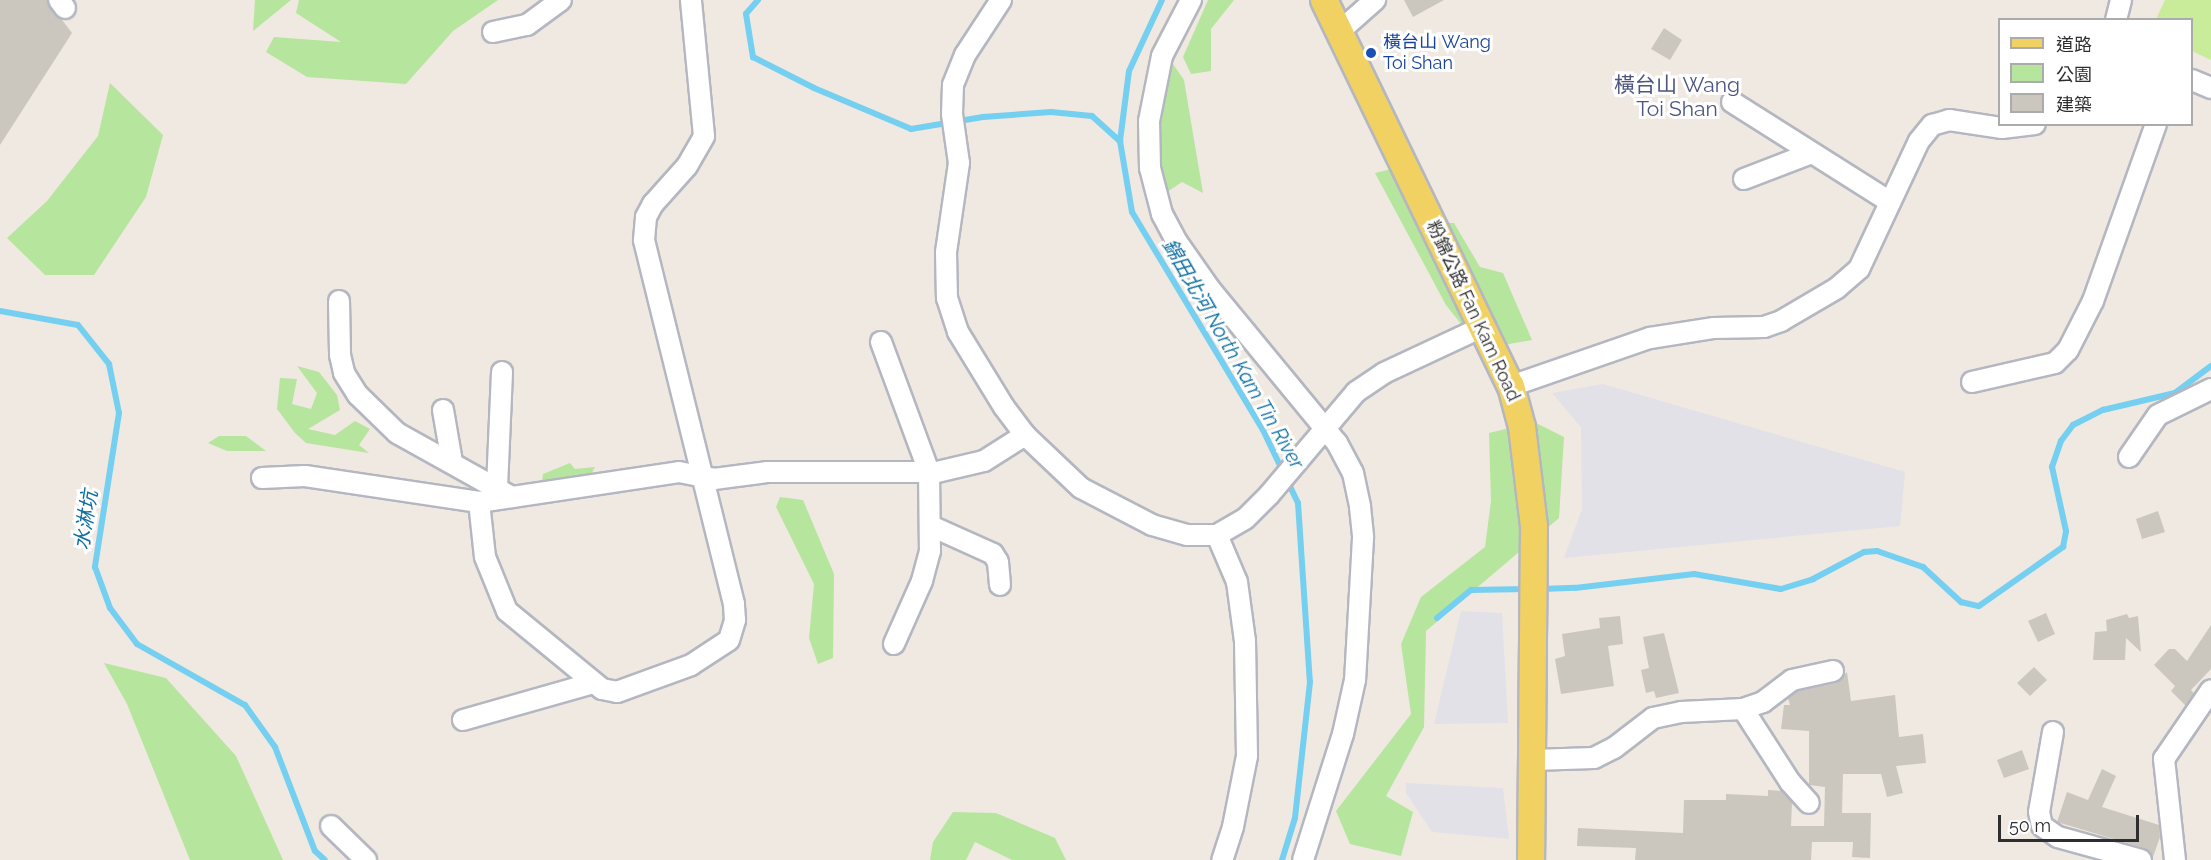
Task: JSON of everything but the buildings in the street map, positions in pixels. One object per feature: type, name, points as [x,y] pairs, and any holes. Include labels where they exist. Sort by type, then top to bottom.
[{"type":"main road","name":"粉錦公路 Fan Kam Road","points":[[1324,0],[1510,386],[1527,447],[1533,501],[1531,860]]},
{"type":"street","points":[[493,32],[527,25],[561,0]]},
{"type":"street","points":[[678,0],[694,24]]},
{"type":"street","points":[[479,502],[485,557],[507,611],[608,692],[617,692],[691,665],[729,640],[735,620],[735,604],[644,240],[646,217],[653,204],[687,166],[704,136],[691,0]]},
{"type":"street","points":[[1001,0],[965,55],[953,86],[952,114],[957,148],[957,178],[946,252],[947,298],[958,332],[1025,435],[1080,488],[1122,512],[1187,535],[1217,536],[1245,519],[1324,425],[1371,381],[1482,327]]},
{"type":"street","points":[[1191,0],[1162,56],[1149,121],[1149,159],[1162,214],[1177,242],[1210,289],[1324,425],[1347,461],[1358,487],[1363,538],[1359,648],[1345,726],[1303,860]]},
{"type":"street","points":[[1340,31],[1375,0]]},
{"type":"street","points":[[2116,18],[2121,0]]},
{"type":"street","points":[[2193,80],[2211,88]]},
{"type":"street","points":[[1732,102],[1809,154],[1890,202]]},
{"type":"street","points":[[1510,386],[1650,338],[1714,328],[1764,327],[1781,321],[1837,288],[1859,269],[1919,141],[1932,124],[1949,120],[2002,128],[2018,126]]},
{"type":"street","points":[[1972,382],[2055,363],[2068,350],[2093,301],[2155,126]]},
{"type":"street","points":[[1744,179],[1809,154]]},
{"type":"street","points":[[339,301],[340,355],[344,373],[358,395],[397,433],[504,492]]},
{"type":"street","points":[[881,342],[930,472],[931,526],[922,581],[894,644]]},
{"type":"street","points":[[502,372],[504,492]]},
{"type":"street","points":[[2129,457],[2158,414],[2211,389]]},
{"type":"street","points":[[443,410],[452,462]]},
{"type":"street","points":[[262,478],[305,476],[479,502],[504,492],[679,472],[726,478],[767,472],[930,472],[984,461],[1025,435]]},
{"type":"street","points":[[931,526],[993,554],[999,562],[1000,585]]},
{"type":"street","points":[[1217,536],[1237,582],[1245,641],[1247,756],[1233,827],[1222,860]]},
{"type":"street","points":[[1533,760],[1584,760],[1603,755],[1647,721],[1665,715],[1743,709],[1763,702],[1792,680],[1833,671]]},
{"type":"street","points":[[463,720],[594,683]]},
{"type":"street","points":[[2175,860],[2164,759],[2211,690]]},
{"type":"street","points":[[1743,709],[1790,782],[1809,803]]},
{"type":"street","points":[[2053,732],[2039,812],[2042,826],[2058,837],[2141,860]]},
{"type":"street","points":[[332,826],[366,860]]},
{"type":"shaded area","points":[[1603,384],[1905,472],[1900,526],[1564,558],[1582,509],[1581,427],[1552,393]]},
{"type":"shaded area","points":[[1461,611],[1502,613],[1508,723],[1434,724]]},
{"type":"shaded area","points":[[1406,783],[1503,788],[1509,839],[1432,832],[1406,793]]},
{"type":"green space","points":[[255,0],[291,0],[253,31]]},
{"type":"green space","points":[[299,0],[498,0],[453,31],[406,84],[307,77],[266,52],[274,37],[341,42],[296,13]]},
{"type":"green space","points":[[1208,0],[1234,0],[1211,29],[1211,71],[1191,74],[1183,57]]},
{"type":"green space","points":[[2165,0],[2211,0],[2211,60],[2193,51],[2193,18],[2156,18]]},
{"type":"green space","points":[[1173,64],[1184,80],[1203,193],[1182,182],[1164,194],[1159,155],[1159,89]]},
{"type":"green space","points":[[110,83],[163,135],[146,197],[94,275],[45,275],[7,238],[47,201],[98,136]]},
{"type":"green space","points":[[1391,169],[1417,223],[1454,223],[1480,267],[1503,273],[1532,340],[1481,349],[1446,305],[1375,173]]},
{"type":"green space","points":[[297,366],[319,372],[337,395],[340,410],[308,429],[335,435],[355,421],[370,429],[359,445],[369,453],[306,443],[295,433],[277,409],[280,378],[297,379],[292,404],[311,409],[317,393]]},
{"type":"green space","points":[[1534,422],[1564,437],[1559,518],[1426,631],[1424,727],[1386,796],[1413,812],[1401,856],[1350,844],[1336,811],[1411,714],[1401,644],[1421,597],[1485,547],[1491,501],[1489,433]]},
{"type":"green space","points":[[219,436],[246,436],[266,451],[227,451],[208,443]]},
{"type":"green space","points":[[570,463],[575,469],[595,467],[589,478],[561,490],[542,481],[543,474]]},
{"type":"green space","points":[[780,497],[803,500],[834,574],[833,658],[818,664],[809,638],[814,584],[776,507]]},
{"type":"green space","points":[[104,663],[166,678],[236,756],[283,860],[190,860],[127,704]]},
{"type":"green space","points":[[953,812],[996,813],[1055,838],[1066,860],[1012,860],[975,842],[966,860],[930,860],[933,842]]},
{"type":"waterway","points":[[758,0],[746,14],[753,57],[814,88],[911,129],[983,117],[1051,112],[1092,116],[1120,141]]},
{"type":"waterway","name":"錦田北河 North Kam Tin River","points":[[1162,0],[1129,71],[1120,141],[1132,212],[1263,430],[1298,503],[1310,682],[1295,818],[1282,860]]},
{"type":"waterway","name":"水淋坑","points":[[0,311],[78,325],[109,364],[119,413],[95,567],[110,608],[137,644],[245,705],[275,747],[315,851],[325,860]]},
{"type":"waterway","points":[[1541,589],[1575,588],[1694,574],[1781,589],[1813,579],[1864,552],[1877,551],[1923,567],[1961,602],[1979,606],[2063,547],[2066,531],[2052,467],[2061,441],[2073,425],[2103,410],[2175,393],[2211,366]]},
{"type":"waterway","points":[[1437,618],[1471,590],[1528,589]]},
{"type":"place","name":"橫台山 Wang Toi Shan","points":[[1371,53]]},
{"type":"district","name":"橫台山 Wang Toi Shan","points":[[1677,97]]}]
